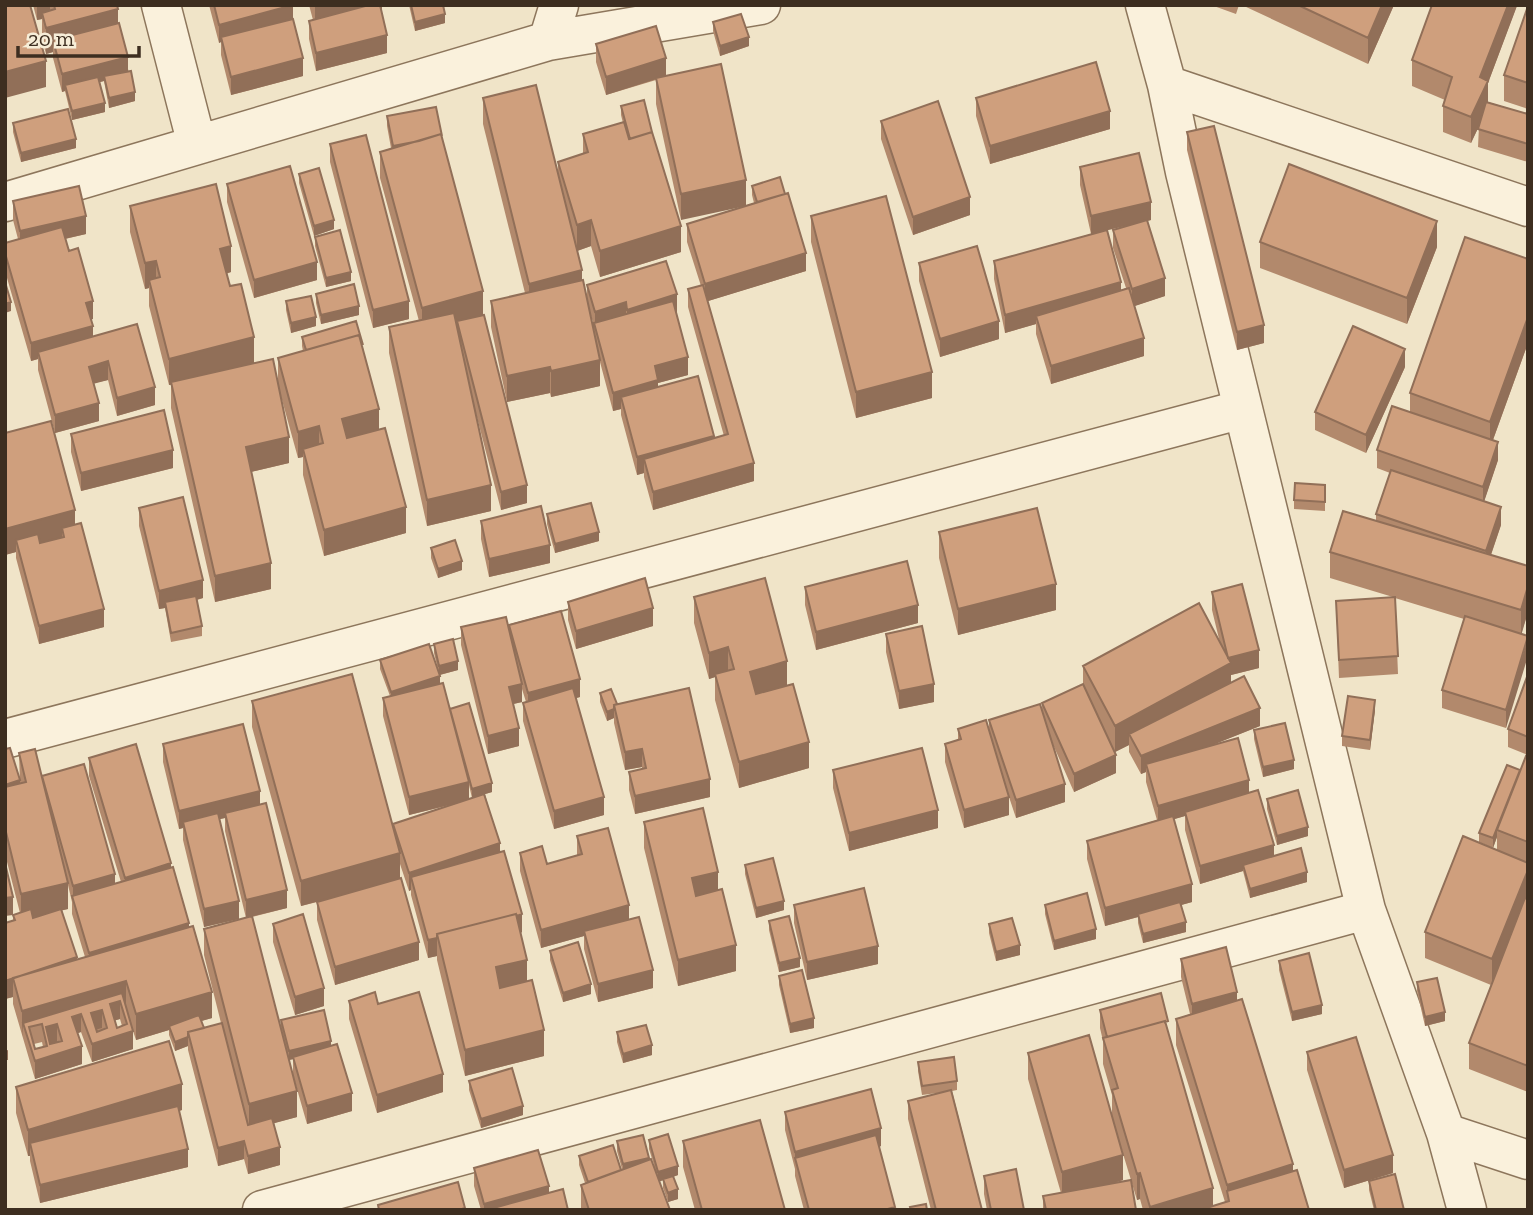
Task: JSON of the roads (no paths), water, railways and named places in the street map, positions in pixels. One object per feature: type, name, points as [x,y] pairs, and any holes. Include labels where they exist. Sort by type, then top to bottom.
[{"type":"street","points":[[161,5],[197,145]]},
{"type":"street","points":[[548,41],[559,5]]},
{"type":"street","points":[[5,202],[548,41],[761,5]]},
{"type":"street","points":[[1145,5],[1167,85],[1185,172],[1366,910],[1446,1133],[1467,1210]]},
{"type":"street","points":[[1167,85],[1528,207]]},
{"type":"street","points":[[5,739],[1243,409]]},
{"type":"street","points":[[262,1210],[1366,910]]},
{"type":"street","points":[[1446,1133],[1528,1160]]}]
